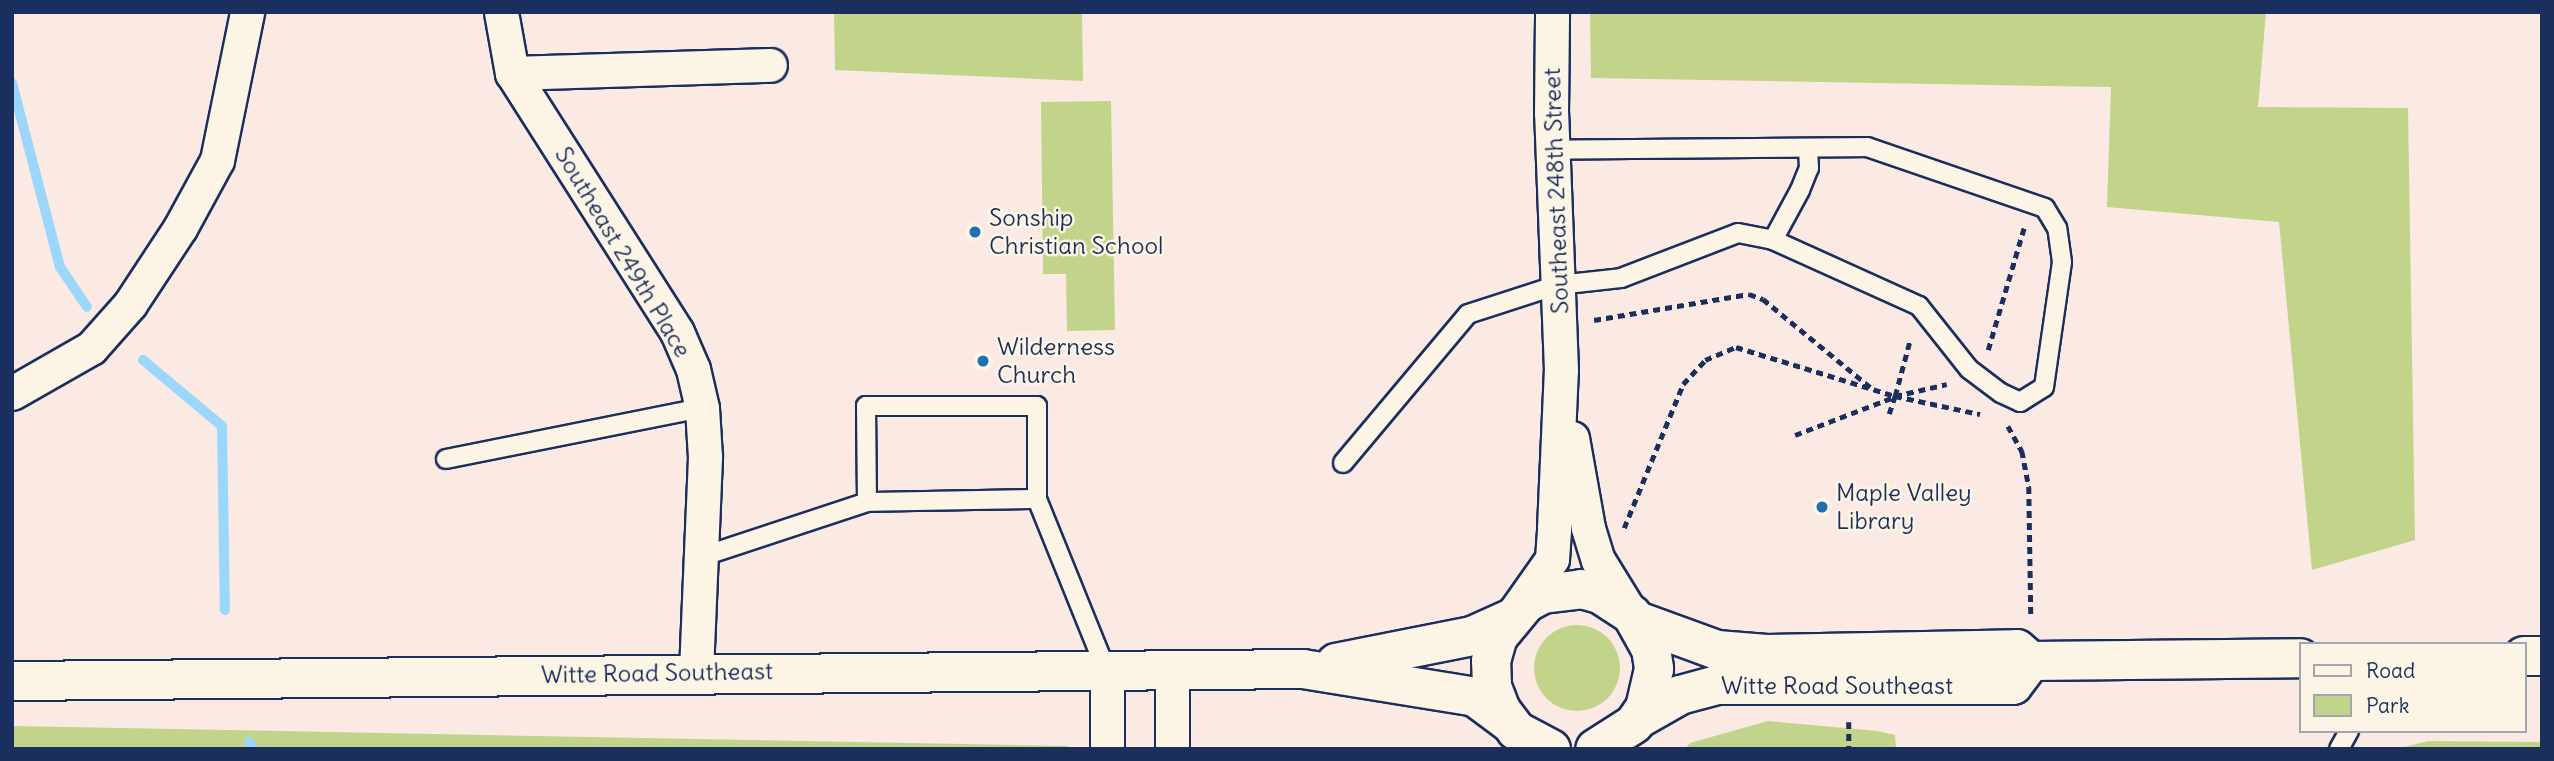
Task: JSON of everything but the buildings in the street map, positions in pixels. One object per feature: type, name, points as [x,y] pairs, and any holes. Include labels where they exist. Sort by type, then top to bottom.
[{"type":"street","points":[[12,393],[91,348],[130,304],[180,228],[217,160],[247,12]]},
{"type":"street","name":"Southeast 249th Place","points":[[501,12],[512,73],[677,332],[702,408],[701,556],[696,672]]},
{"type":"street","name":"Southeast 248th Street","points":[[1511,617],[1552,559],[1561,370],[1552,150],[1552,12]]},
{"type":"street","points":[[512,73],[770,65]]},
{"type":"street","name":"Southeast 248th Street","points":[[1561,370],[1588,528],[1598,560],[1633,617]]},
{"type":"street","name":"Witte Road Southeast","points":[[12,681],[696,672],[1172,672],[1303,669],[1472,636],[1511,617],[1543,594],[1581,589],[1600,594],[1633,617],[1717,650],[1767,654],[2017,649],[2031,661],[2298,658]]},
{"type":"street","points":[[1511,617],[1498,637],[1491,661],[1492,686],[1519,734]]},
{"type":"street","points":[[1595,749],[1628,731],[1652,689],[1654,669],[1651,649],[1633,617]]},
{"type":"street","name":"Witte Road Southeast","points":[[1628,731],[1680,695],[1717,685],[2013,685],[2031,661]]},
{"type":"street","name":"Witte Road Southeast","points":[[1303,669],[1462,694],[1484,702],[1519,734],[1551,749]]},
{"type":"street","points":[[1107,672],[1107,749]]},
{"type":"street","points":[[1172,672],[1172,749]]},
{"type":"lane","points":[[1343,463],[1468,314],[1558,285],[1621,278],[1738,233],[1773,240],[1919,306],[1980,377],[2020,402],[2044,387],[2062,262],[2057,228],[2045,208],[1867,147],[1808,150],[1552,150]]},
{"type":"lane","points":[[1773,240],[1809,168],[1808,150]]},
{"type":"lane","points":[[867,502],[866,406],[1037,406],[1037,499],[1107,672]]},
{"type":"lane","points":[[446,460],[702,408]]},
{"type":"lane","points":[[701,556],[867,502],[1037,499]]},
{"type":"lane","points":[[2339,749],[2348,733]]},
{"type":"path","points":[[1795,435],[1895,396],[1980,377],[2031,203]]},
{"type":"path","points":[[1560,325],[1749,294],[1763,299],[1873,390]]},
{"type":"path","points":[[1889,414],[1919,306]]},
{"type":"path","points":[[1624,528],[1683,384],[1706,360],[1736,347],[1895,396],[1990,416]]},
{"type":"path","points":[[2004,419],[2022,451],[2029,487],[2031,661]]},
{"type":"green space","points":[[834,12],[1082,12],[1083,81],[835,70]]},
{"type":"green space","points":[[1590,12],[2266,12],[2258,107],[2408,108],[2415,540],[2312,570],[2279,222],[2107,207],[2111,87],[1591,78]]},
{"type":"green space","points":[[1111,101],[1115,330],[1067,331],[1066,274],[1043,274],[1041,102]]},
{"type":"green space","points":[[1577,625],[1601,632],[1613,644],[1620,668],[1613,692],[1601,704],[1577,711],[1553,704],[1541,692],[1534,668],[1541,644],[1553,632]]},
{"type":"green space","points":[[1768,721],[1877,731],[1895,735],[1896,749],[1685,749],[1690,743]]},
{"type":"green space","points":[[12,726],[1068,746],[1069,749],[12,749]]},
{"type":"green space","points":[[2428,741],[2542,742],[2542,749],[2397,749]]},
{"type":"waterway","points":[[12,83],[60,267],[87,307]]},
{"type":"waterway","points":[[143,360],[222,426],[225,610]]},
{"type":"waterway","points":[[249,742],[253,749]]},
{"type":"place","name":"Sonship Christian School","points":[[975,232]]},
{"type":"place","name":"Wilderness Church","points":[[983,361]]},
{"type":"place","name":"Maple Valley Library","points":[[1822,507]]}]
